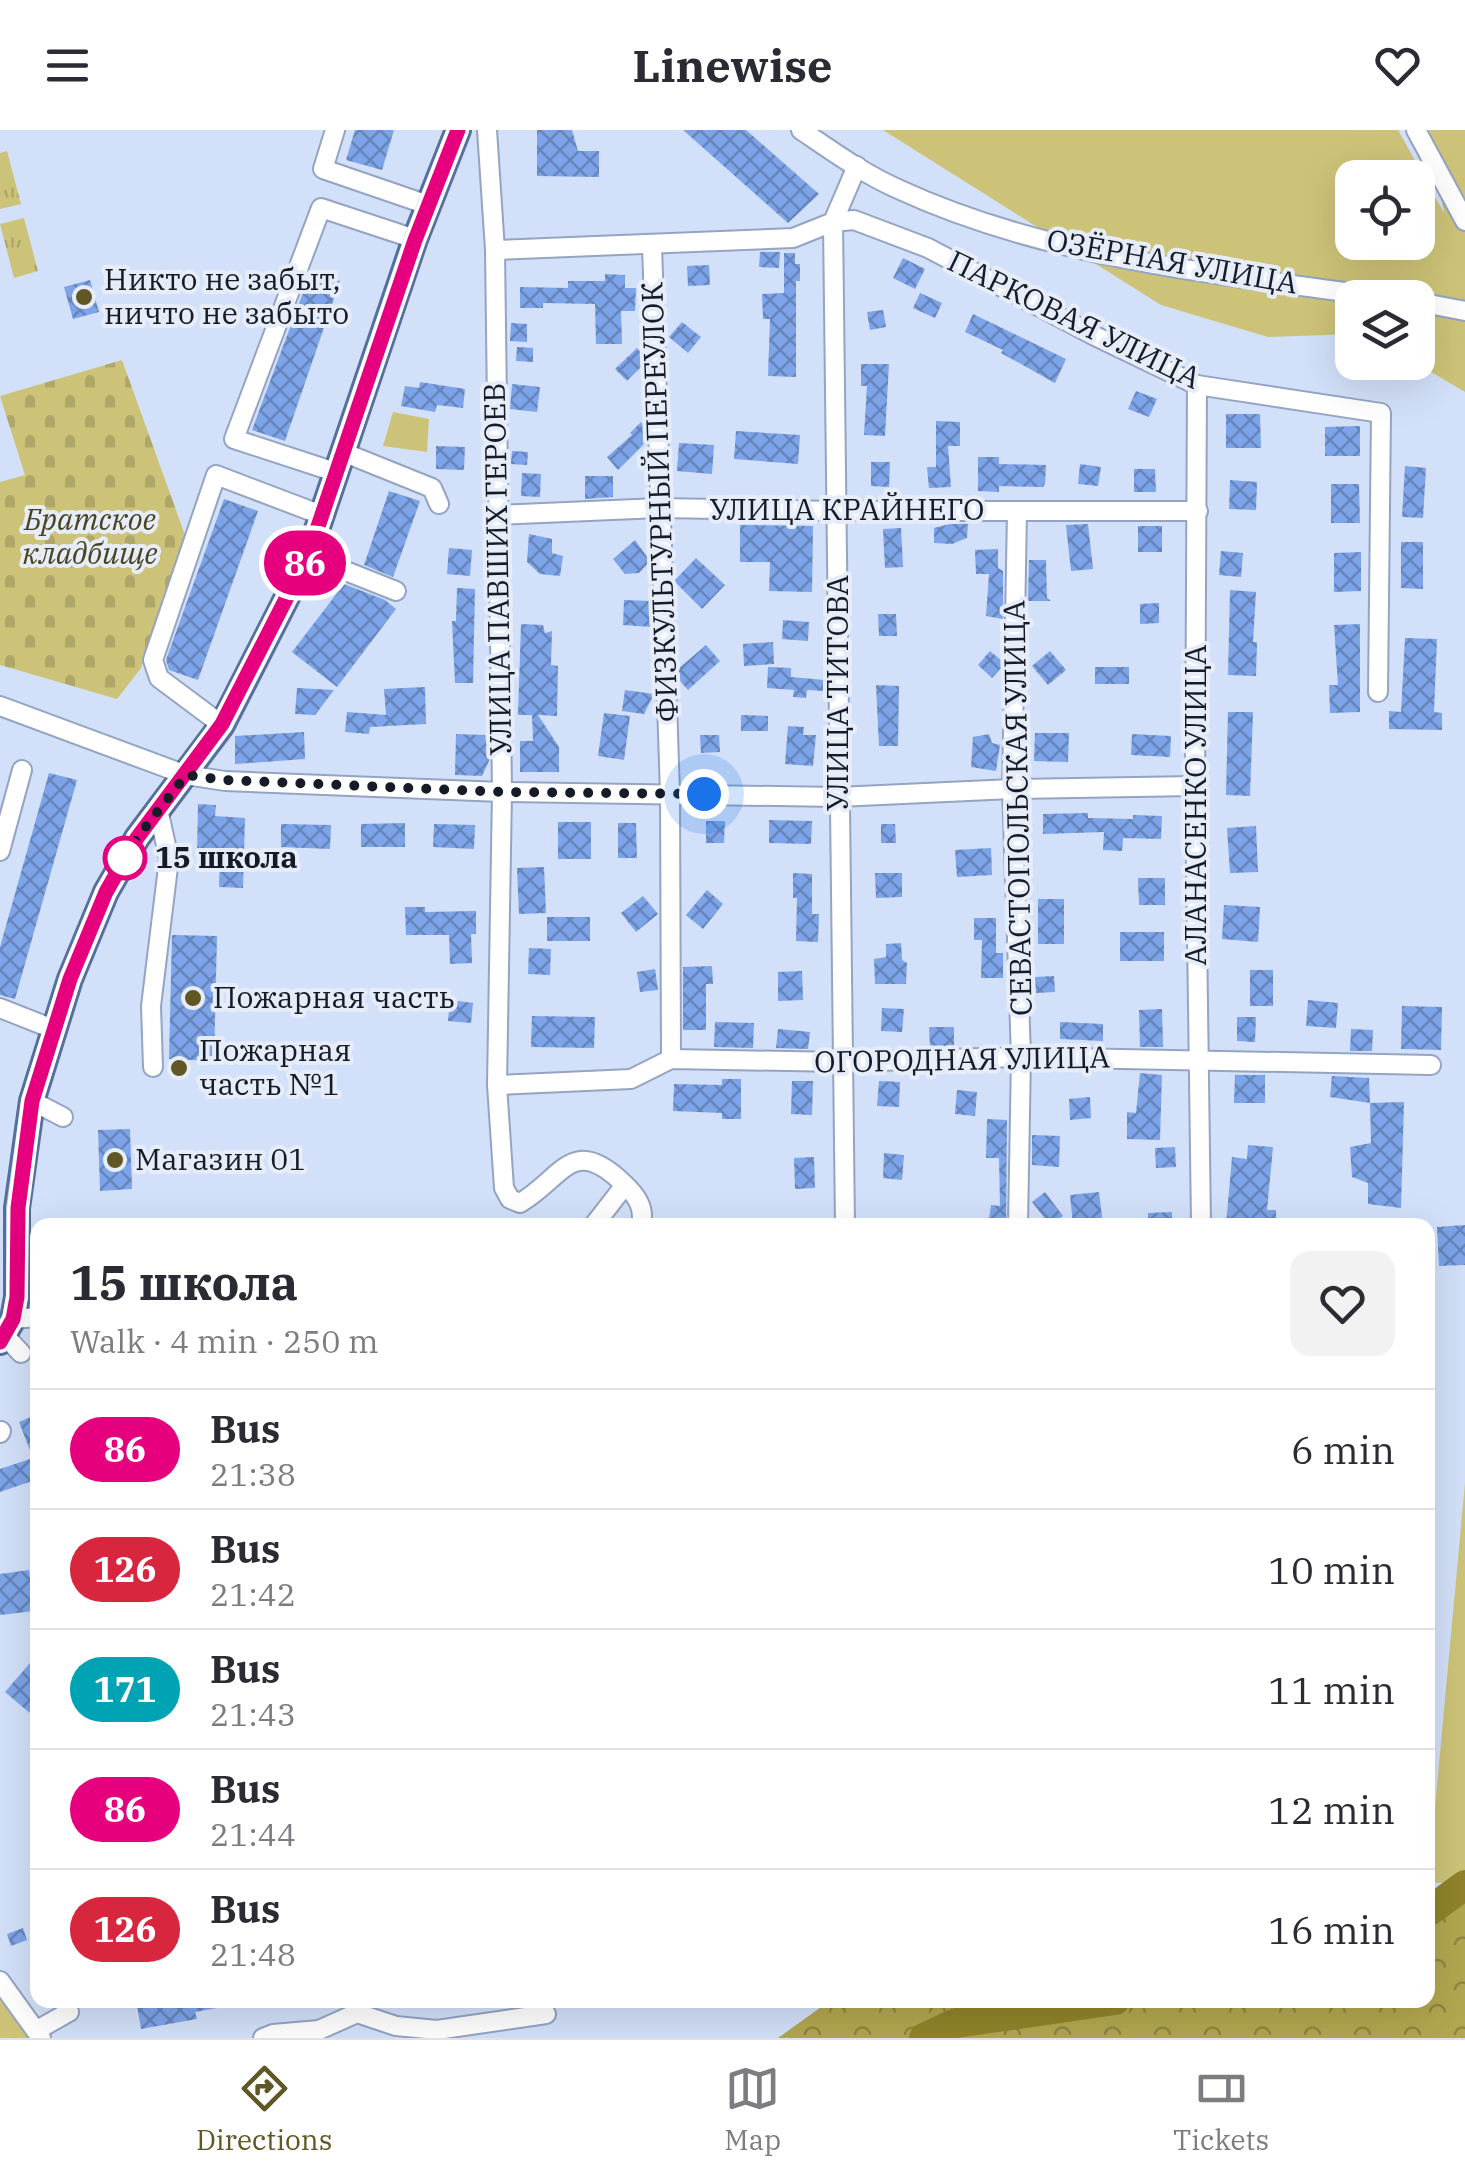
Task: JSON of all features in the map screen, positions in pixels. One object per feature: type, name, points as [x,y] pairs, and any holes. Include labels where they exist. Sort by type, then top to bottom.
[{"type":"main road","points":[[10,1338],[17,1297],[9,1208],[52,1029],[106,892],[137,838],[222,724],[308,556],[415,240],[458,130]]},
{"type":"street","points":[[335,130],[323,170],[428,205]]},
{"type":"street","name":"УЛИЦА ПАВШИХ ГЕРОЕВ","points":[[487,130],[495,250],[502,792],[498,1085],[504,1188],[510,1199],[520,1203],[574,1160],[590,1161],[610,1171],[625,1185]]},
{"type":"street","name":"ОЗЁРНАЯ УЛИЦА","points":[[800,130],[895,188],[969,219],[1053,244],[1146,263],[1335,290]]},
{"type":"street","points":[[1416,130],[1465,222]]},
{"type":"street","name":"УЛИЦА ТИТОВА","points":[[845,1218],[833,222],[857,166]]},
{"type":"street","points":[[415,240],[321,208],[234,439],[432,488],[439,504]]},
{"type":"street","name":"ПАРКОВАЯ УЛИЦА","points":[[495,250],[793,238],[833,222],[854,220],[928,248],[1197,385],[1381,413],[1378,692]]},
{"type":"street","name":"ФИЗКУЛЬТУРНЫЙ ПЕРЕУЛОК","points":[[652,244],[670,794],[671,1059]]},
{"type":"street","points":[[1435,305],[1465,311]]},
{"type":"street","name":"АЛАНАСЕНКО УЛИЦА","points":[[1197,385],[1195,786],[1202,1218]]},
{"type":"street","points":[[222,724],[159,678],[153,660],[216,475],[324,516]]},
{"type":"street","name":"УЛИЦА КРАЙНЕГО","points":[[496,514],[660,508],[838,512],[1198,511]]},
{"type":"street","name":"СЕВАСТОПОЛЬСКАЯ УЛИЦА","points":[[1016,511],[1012,789],[1021,1057],[1018,1218]]},
{"type":"street","points":[[308,556],[396,591]]},
{"type":"street","points":[[0,706],[186,775],[225,780],[502,792],[838,796],[1195,786]]},
{"type":"street","points":[[0,851],[22,770]]},
{"type":"street","points":[[153,1067],[151,1006],[168,859],[158,809]]},
{"type":"street","points":[[0,1008],[52,1029]]},
{"type":"street","name":"ОГОРОДНАЯ УЛИЦА","points":[[498,1085],[630,1079],[671,1059],[841,1062],[1021,1057],[1431,1065]]},
{"type":"street","points":[[32,1101],[62,1117]]},
{"type":"street","points":[[599,1218],[625,1185],[644,1213],[643,1218]]},
{"type":"street","points":[[0,1981],[39,2034],[69,2012]]},
{"type":"street","points":[[263,2038],[273,2034],[328,2034],[357,2013],[396,2026],[437,2030],[546,2014]]},
{"type":"green space","points":[[883,130],[1398,130],[1415,160],[1335,160],[1335,260],[1435,260],[1435,197],[1444,213],[1429,130],[1465,130],[1465,392],[1435,374],[1435,280],[1335,280],[1335,335],[1268,337],[1161,305]]},
{"type":"green space","points":[[7,151],[21,204],[0,209],[0,153]]},
{"type":"green space","points":[[24,218],[38,271],[14,278],[0,224]]},
{"type":"green space","name":"Братское кладбище","points":[[122,360],[185,535],[141,668],[117,699],[0,665],[0,482],[25,475],[0,396]]},
{"type":"green space","points":[[393,412],[429,419],[427,452],[383,446]]},
{"type":"green space","points":[[1465,1483],[1465,1882],[1435,1883],[1435,1807]]},
{"type":"green space","points":[[1465,1894],[1465,2038],[778,2038],[820,2008],[1435,2008],[1435,1918]]},
{"type":"green space","points":[[0,1994],[32,2038],[0,2038]]},
{"type":"building","points":[[355,130],[394,130],[382,170],[346,160]]},
{"type":"building","points":[[537,130],[572,130],[578,151],[599,151],[599,177],[537,176]]},
{"type":"building","points":[[683,130],[746,130],[819,194],[788,223]]},
{"type":"building","points":[[760,252],[780,252],[779,268],[759,267]]},
{"type":"building","points":[[784,253],[795,253],[795,264],[800,264],[800,281],[796,281],[796,377],[768,376],[770,319],[763,319],[762,294],[784,293]]},
{"type":"building","points":[[903,258],[925,269],[915,289],[893,278]]},
{"type":"building","points":[[709,265],[710,285],[688,286],[687,266]]},
{"type":"building","points":[[311,271],[340,281],[285,441],[252,430]]},
{"type":"building","points":[[605,274],[625,275],[625,288],[636,288],[635,311],[621,311],[622,344],[596,344],[595,304],[543,303],[543,308],[520,308],[520,287],[568,288],[568,281],[605,281]]},
{"type":"building","points":[[90,280],[99,312],[73,319],[64,287]]},
{"type":"building","points":[[920,293],[942,303],[935,318],[913,308]]},
{"type":"building","points":[[883,310],[886,327],[870,330],[867,312]]},
{"type":"building","points":[[973,314],[1066,359],[1055,383],[1001,353],[1003,350],[965,332]]},
{"type":"building","points":[[682,322],[701,337],[688,353],[669,337]]},
{"type":"building","points":[[511,323],[527,324],[527,342],[510,341]]},
{"type":"building","points":[[517,347],[533,348],[533,362],[516,361]]},
{"type":"building","points":[[637,348],[643,365],[627,381],[615,369]]},
{"type":"building","points":[[861,364],[889,364],[885,436],[864,435],[867,386],[861,386]]},
{"type":"building","points":[[420,382],[465,389],[463,408],[437,405],[435,412],[401,406],[405,386],[419,388]]},
{"type":"building","points":[[512,384],[540,387],[537,412],[510,409]]},
{"type":"building","points":[[1136,391],[1157,399],[1149,417],[1128,409]]},
{"type":"building","points":[[1226,414],[1260,414],[1261,448],[1226,448]]},
{"type":"building","points":[[936,421],[960,422],[960,446],[948,446],[951,487],[929,488],[927,467],[936,467]]},
{"type":"building","points":[[641,422],[646,442],[618,470],[607,457]]},
{"type":"building","points":[[1360,426],[1360,456],[1325,456],[1325,427]]},
{"type":"building","points":[[736,431],[800,435],[798,464],[734,459]]},
{"type":"building","points":[[679,443],[714,445],[712,474],[677,471]]},
{"type":"building","points":[[436,446],[465,447],[464,470],[436,469]]},
{"type":"building","points":[[512,451],[528,452],[527,465],[511,464]]},
{"type":"building","points":[[978,457],[999,457],[999,464],[1046,465],[1045,484],[999,486],[999,492],[978,491]]},
{"type":"building","points":[[871,462],[890,462],[889,487],[871,486]]},
{"type":"building","points":[[1080,464],[1101,467],[1098,486],[1078,484]]},
{"type":"building","points":[[1405,466],[1426,468],[1423,518],[1402,517]]},
{"type":"building","points":[[1134,469],[1155,469],[1156,492],[1134,492]]},
{"type":"building","points":[[522,473],[541,474],[540,497],[521,496]]},
{"type":"building","points":[[585,476],[613,476],[613,497],[585,499]]},
{"type":"building","points":[[1230,480],[1257,482],[1256,510],[1229,509]]},
{"type":"building","points":[[1331,484],[1359,484],[1360,523],[1331,523]]},
{"type":"building","points":[[389,491],[420,501],[393,577],[364,565]]},
{"type":"building","points":[[224,499],[258,511],[198,680],[169,670],[166,660]]},
{"type":"building","points":[[968,524],[967,538],[952,544],[934,543],[934,528]]},
{"type":"building","points":[[1088,524],[1093,569],[1071,571],[1066,525]]},
{"type":"building","points":[[740,525],[813,526],[812,592],[769,591],[770,562],[740,562]]},
{"type":"building","points":[[1138,526],[1162,526],[1162,552],[1138,552]]},
{"type":"building","points":[[901,528],[903,567],[885,568],[883,529]]},
{"type":"building","points":[[529,534],[552,539],[552,553],[563,556],[560,576],[540,574],[527,562]]},
{"type":"building","points":[[635,540],[650,561],[639,573],[625,574],[613,559]]},
{"type":"building","points":[[1401,542],[1423,542],[1423,589],[1401,588]]},
{"type":"building","points":[[449,548],[472,550],[470,576],[447,574]]},
{"type":"building","points":[[998,549],[998,568],[1003,571],[1003,619],[986,616],[989,574],[976,574],[975,550]]},
{"type":"building","points":[[1221,551],[1243,553],[1241,577],[1219,575]]},
{"type":"building","points":[[1361,552],[1361,591],[1334,592],[1334,553]]},
{"type":"building","points":[[696,558],[725,585],[702,609],[675,580]]},
{"type":"building","points":[[1029,560],[1046,560],[1047,598],[1051,601],[1028,601]]},
{"type":"building","points":[[344,584],[385,600],[396,609],[337,687],[292,652]]},
{"type":"building","points":[[457,588],[475,589],[473,683],[455,683],[452,621],[456,621]]},
{"type":"building","points":[[1230,590],[1256,592],[1256,676],[1228,675]]},
{"type":"building","points":[[624,600],[651,601],[652,627],[623,625]]},
{"type":"building","points":[[1159,603],[1159,623],[1140,624],[1140,604]]},
{"type":"building","points":[[878,614],[896,614],[897,636],[879,636]]},
{"type":"building","points":[[783,620],[809,622],[808,641],[782,639]]},
{"type":"building","points":[[521,624],[543,625],[545,633],[552,631],[551,665],[558,666],[557,716],[538,715],[559,747],[559,772],[520,772],[520,741],[533,741],[532,715],[518,715]]},
{"type":"building","points":[[1360,624],[1360,712],[1330,713],[1329,685],[1338,685],[1334,625]]},
{"type":"building","points":[[1405,638],[1437,639],[1434,712],[1442,713],[1442,730],[1389,729],[1389,711],[1401,712]]},
{"type":"building","points":[[773,642],[774,664],[744,666],[743,644]]},
{"type":"building","points":[[706,645],[720,661],[688,690],[679,680],[678,669]]},
{"type":"building","points":[[990,651],[1002,661],[1002,667],[992,678],[978,665]]},
{"type":"building","points":[[1050,651],[1066,670],[1048,685],[1032,666]]},
{"type":"building","points":[[768,667],[791,668],[791,677],[825,680],[824,691],[807,690],[806,698],[793,697],[794,690],[767,688]]},
{"type":"building","points":[[1095,667],[1129,667],[1129,684],[1095,684]]},
{"type":"building","points":[[876,685],[899,686],[898,746],[879,746]]},
{"type":"building","points":[[425,687],[426,724],[370,727],[369,734],[345,732],[347,712],[386,715],[384,689]]},
{"type":"building","points":[[297,688],[334,690],[315,715],[295,714]]},
{"type":"building","points":[[625,690],[654,694],[644,714],[622,711]]},
{"type":"building","points":[[1228,712],[1253,712],[1250,796],[1226,795]]},
{"type":"building","points":[[604,713],[630,716],[624,760],[598,756]]},
{"type":"building","points":[[741,715],[768,716],[768,731],[741,731]]},
{"type":"building","points":[[788,726],[804,727],[803,735],[816,735],[813,766],[785,764]]},
{"type":"building","points":[[304,732],[305,759],[235,764],[235,736]]},
{"type":"building","points":[[1035,733],[1069,733],[1068,762],[1034,761]]},
{"type":"building","points":[[456,734],[485,735],[489,761],[482,776],[455,775]]},
{"type":"building","points":[[989,734],[992,743],[1000,745],[996,771],[971,767],[973,737]]},
{"type":"building","points":[[1132,734],[1171,736],[1170,757],[1131,755]]},
{"type":"building","points":[[700,735],[719,735],[720,752],[701,753]]},
{"type":"building","points":[[49,773],[77,780],[15,999],[0,995],[0,947]]},
{"type":"building","points":[[198,804],[216,805],[215,816],[245,818],[243,888],[219,887],[220,856],[197,856]]},
{"type":"building","points":[[1088,813],[1088,818],[1162,816],[1161,839],[1123,838],[1122,851],[1103,850],[1104,832],[1043,834],[1043,814]]},
{"type":"building","points":[[769,820],[812,821],[811,844],[769,843]]},
{"type":"building","points":[[706,821],[725,821],[724,843],[706,843]]},
{"type":"building","points":[[558,822],[591,822],[591,859],[558,859]]},
{"type":"building","points":[[405,823],[405,847],[361,847],[361,824]]},
{"type":"building","points":[[618,823],[636,823],[637,858],[618,858]]},
{"type":"building","points":[[281,824],[331,825],[330,849],[281,847]]},
{"type":"building","points":[[434,824],[475,825],[474,849],[433,847]]},
{"type":"building","points":[[881,824],[895,824],[896,843],[881,843]]},
{"type":"building","points":[[1256,826],[1258,872],[1230,873],[1227,828]]},
{"type":"building","points":[[991,848],[992,875],[957,877],[955,850]]},
{"type":"building","points":[[544,867],[546,913],[519,914],[517,868]]},
{"type":"building","points":[[793,873],[812,874],[812,914],[819,914],[818,942],[796,941]]},
{"type":"building","points":[[875,873],[902,873],[902,897],[876,898]]},
{"type":"building","points":[[1138,878],[1165,878],[1165,905],[1139,905]]},
{"type":"building","points":[[707,890],[723,904],[703,929],[686,915]]},
{"type":"building","points":[[643,896],[658,914],[636,932],[621,913]]},
{"type":"building","points":[[1038,899],[1064,899],[1064,944],[1038,944]]},
{"type":"building","points":[[1224,905],[1260,907],[1258,942],[1222,939]]},
{"type":"building","points":[[405,907],[425,907],[425,912],[476,911],[476,934],[471,934],[472,963],[450,964],[449,935],[406,935]]},
{"type":"building","points":[[547,917],[590,917],[590,941],[547,941]]},
{"type":"building","points":[[974,918],[996,918],[996,953],[1003,953],[1003,978],[981,978],[982,940],[974,940]]},
{"type":"building","points":[[1120,932],[1164,932],[1164,961],[1120,961]]},
{"type":"building","name":"Пожарная часть","points":[[172,935],[217,936],[214,1061],[169,1059]]},
{"type":"building","points":[[901,943],[902,960],[907,963],[906,984],[875,984],[874,959],[886,957],[886,944]]},
{"type":"building","points":[[529,948],[551,949],[550,975],[528,974]]},
{"type":"building","points":[[712,966],[713,984],[706,984],[706,1030],[683,1030],[683,967]]},
{"type":"building","points":[[655,969],[658,990],[640,992],[637,972]]},
{"type":"building","points":[[1250,970],[1273,970],[1273,1006],[1250,1006]]},
{"type":"building","points":[[802,971],[803,1000],[778,1001],[778,972]]},
{"type":"building","points":[[1054,976],[1055,992],[1036,993],[1035,977]]},
{"type":"building","points":[[450,1000],[473,1003],[471,1023],[448,1021]]},
{"type":"building","points":[[1308,1000],[1338,1003],[1336,1028],[1306,1026]]},
{"type":"building","points":[[1402,1006],[1442,1007],[1441,1050],[1401,1049]]},
{"type":"building","points":[[882,1008],[904,1009],[902,1032],[881,1031]]},
{"type":"building","points":[[1162,1009],[1163,1047],[1140,1047],[1139,1010]]},
{"type":"building","points":[[532,1016],[595,1017],[594,1048],[531,1047]]},
{"type":"building","points":[[1237,1017],[1256,1017],[1255,1042],[1237,1041]]},
{"type":"building","points":[[715,1022],[754,1023],[753,1048],[714,1047]]},
{"type":"building","points":[[1060,1022],[1103,1024],[1103,1041],[1060,1039]]},
{"type":"building","points":[[929,1027],[954,1027],[954,1046],[930,1047]]},
{"type":"building","points":[[778,1029],[810,1032],[808,1049],[776,1048]]},
{"type":"building","points":[[1351,1029],[1373,1030],[1372,1051],[1350,1051]]},
{"type":"building","points":[[1140,1073],[1162,1075],[1160,1140],[1127,1139],[1127,1112],[1136,1113]]},
{"type":"building","points":[[1235,1075],[1265,1075],[1265,1103],[1234,1103]]},
{"type":"building","points":[[1332,1076],[1369,1078],[1370,1103],[1330,1097]]},
{"type":"building","points":[[722,1079],[741,1079],[741,1119],[722,1119],[722,1113],[673,1111],[674,1084],[722,1085]]},
{"type":"building","points":[[792,1081],[813,1081],[812,1115],[791,1114]]},
{"type":"building","points":[[879,1081],[900,1082],[899,1107],[877,1106]]},
{"type":"building","points":[[957,1090],[977,1092],[975,1116],[955,1114]]},
{"type":"building","points":[[1090,1097],[1091,1118],[1070,1120],[1069,1099]]},
{"type":"building","points":[[1404,1102],[1401,1208],[1368,1204],[1368,1183],[1352,1177],[1350,1147],[1371,1143],[1370,1103]]},
{"type":"building","points":[[987,1119],[1007,1120],[1006,1218],[989,1218],[991,1205],[1000,1206],[999,1158],[986,1158]]},
{"type":"building","name":"Магазин 01","points":[[130,1129],[132,1189],[100,1191],[98,1130]]},
{"type":"building","points":[[1032,1135],[1060,1136],[1059,1167],[1032,1165]]},
{"type":"building","points":[[1248,1145],[1273,1147],[1267,1210],[1276,1210],[1276,1218],[1227,1218],[1232,1157],[1247,1159]]},
{"type":"building","points":[[1175,1147],[1176,1167],[1156,1168],[1155,1148]]},
{"type":"building","points":[[884,1153],[904,1155],[902,1180],[883,1178]]},
{"type":"building","points":[[814,1157],[815,1188],[795,1189],[794,1158]]},
{"type":"building","points":[[1045,1192],[1063,1216],[1045,1218],[1032,1202]]},
{"type":"building","points":[[1099,1192],[1102,1218],[1072,1218],[1070,1195]]},
{"type":"building","points":[[1172,1212],[1172,1218],[1148,1218],[1148,1213]]},
{"type":"building","points":[[1465,1225],[1465,1265],[1439,1266],[1437,1227]]},
{"type":"building","points":[[30,1417],[30,1450],[19,1422]]},
{"type":"building","points":[[30,1459],[30,1482],[0,1492],[0,1469]]},
{"type":"building","points":[[29,1570],[30,1611],[0,1615],[0,1574]]},
{"type":"building","points":[[30,1663],[30,1713],[5,1692]]},
{"type":"building","points":[[23,1928],[27,1940],[11,1946],[7,1934]]},
{"type":"building","points":[[137,2008],[217,2008],[195,2012],[197,2019],[141,2029]]},
{"type":"waterway","points":[[1435,1907],[1465,1885]]},
{"type":"waterway","points":[[924,2038],[956,2023],[1060,2008]]},
{"type":"bus line","name":"86","points":[[0,1342],[13,1319],[17,1297],[18,1208],[36,1078],[70,979],[106,892],[137,838],[222,724],[308,556],[415,240],[458,130]]},
{"type":"place","name":"Никто не забыт, ничто не забыто","points":[[84,297]]},
{"type":"place","name":"15 школа","points":[[125,858]]},
{"type":"place","name":"Пожарная часть","points":[[193,998]]},
{"type":"place","name":"Пожарная часть №1","points":[[179,1068]]},
{"type":"place","name":"Магазин 01","points":[[115,1160]]},
{"type":"route","points":[[125,858],[121,865],[186,775],[502,792],[704,794]]}]
